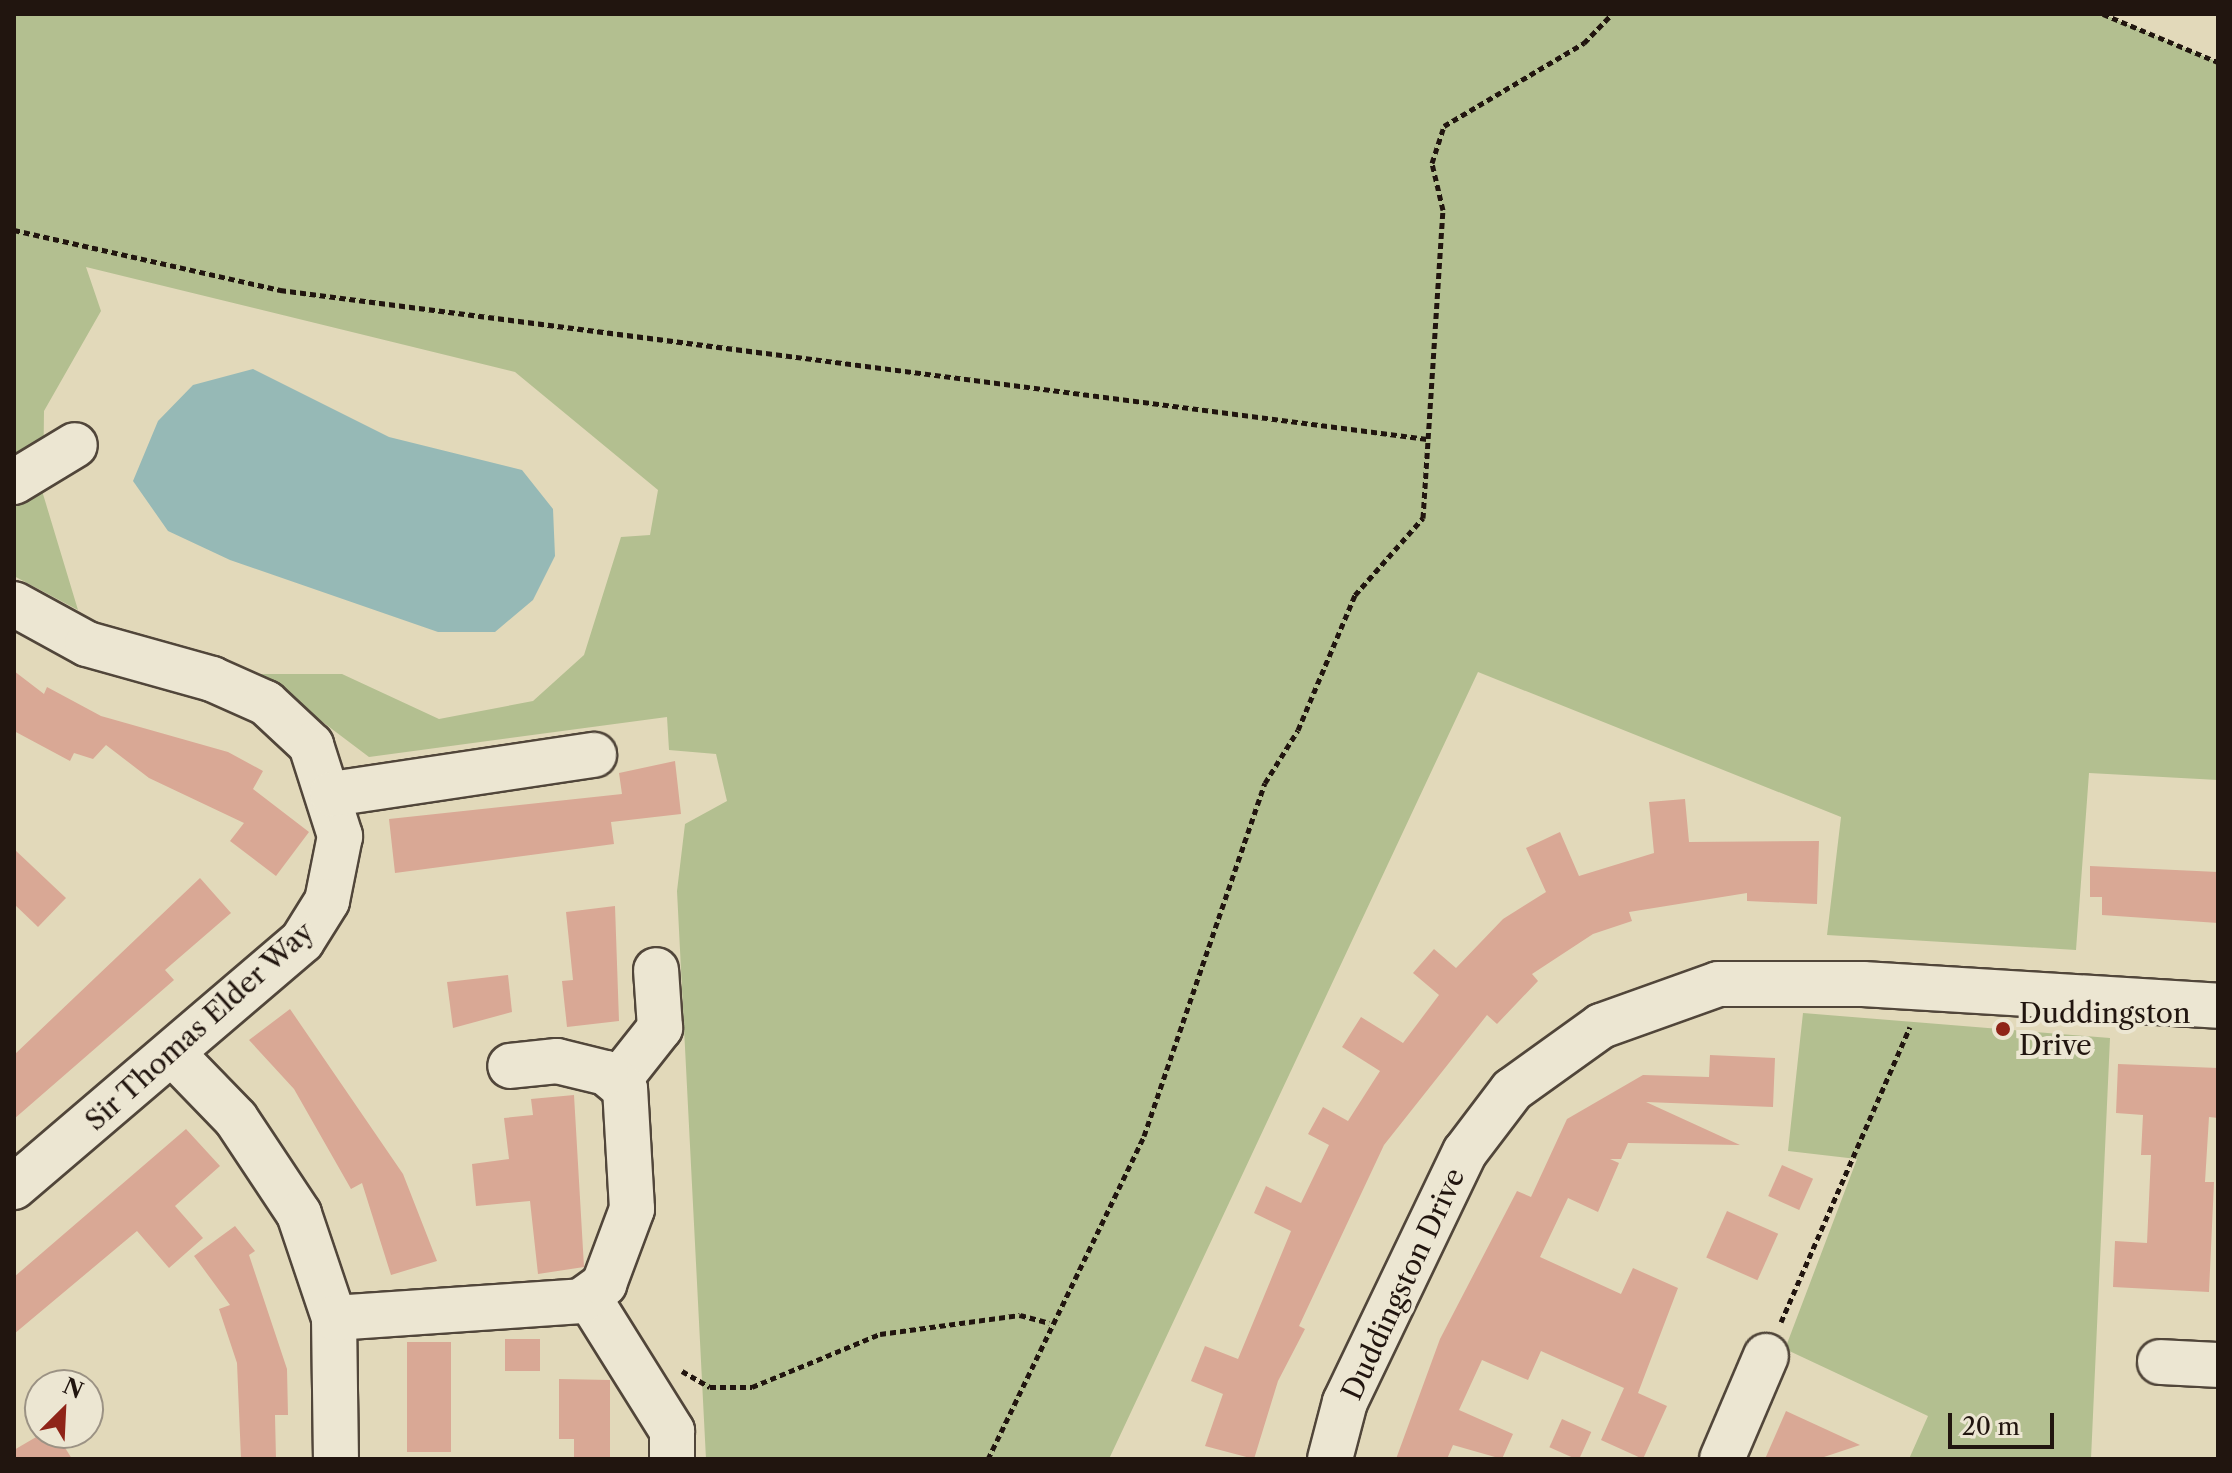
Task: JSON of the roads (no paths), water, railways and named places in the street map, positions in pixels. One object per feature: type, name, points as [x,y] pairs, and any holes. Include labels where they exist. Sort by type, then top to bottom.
[{"type":"street","points":[[14,482],[75,445]]},
{"type":"street","name":"Sir Thomas Elder Way","points":[[14,604],[87,644],[212,679],[266,703],[311,745],[332,794],[340,836],[337,871],[316,923],[174,1055],[14,1187]]},
{"type":"street","points":[[332,794],[415,777],[594,755]]},
{"type":"street","points":[[618,1081],[660,1028],[656,970]]},
{"type":"street","name":"Duddingston Drive","points":[[1330,1459],[1345,1402],[1465,1152],[1512,1090],[1548,1059],[1601,1026],[1718,984],[1927,988],[2218,1006]]},
{"type":"street","points":[[174,1055],[270,1166],[299,1214],[334,1318],[336,1459]]},
{"type":"street","points":[[510,1066],[557,1061],[618,1081],[625,1089],[632,1209],[621,1249],[589,1298]]},
{"type":"street","points":[[334,1318],[589,1298]]},
{"type":"street","points":[[589,1298],[672,1431],[672,1459]]},
{"type":"street","points":[[1722,1459],[1766,1356]]},
{"type":"street","points":[[2160,1362],[2218,1365]]},
{"type":"water","points":[[253,369],[389,437],[522,470],[553,509],[555,556],[533,600],[495,632],[438,632],[230,560],[168,531],[133,481],[158,421],[193,385]]},
{"type":"place","name":"Duddingston Drive","points":[[2003,1029]]}]
